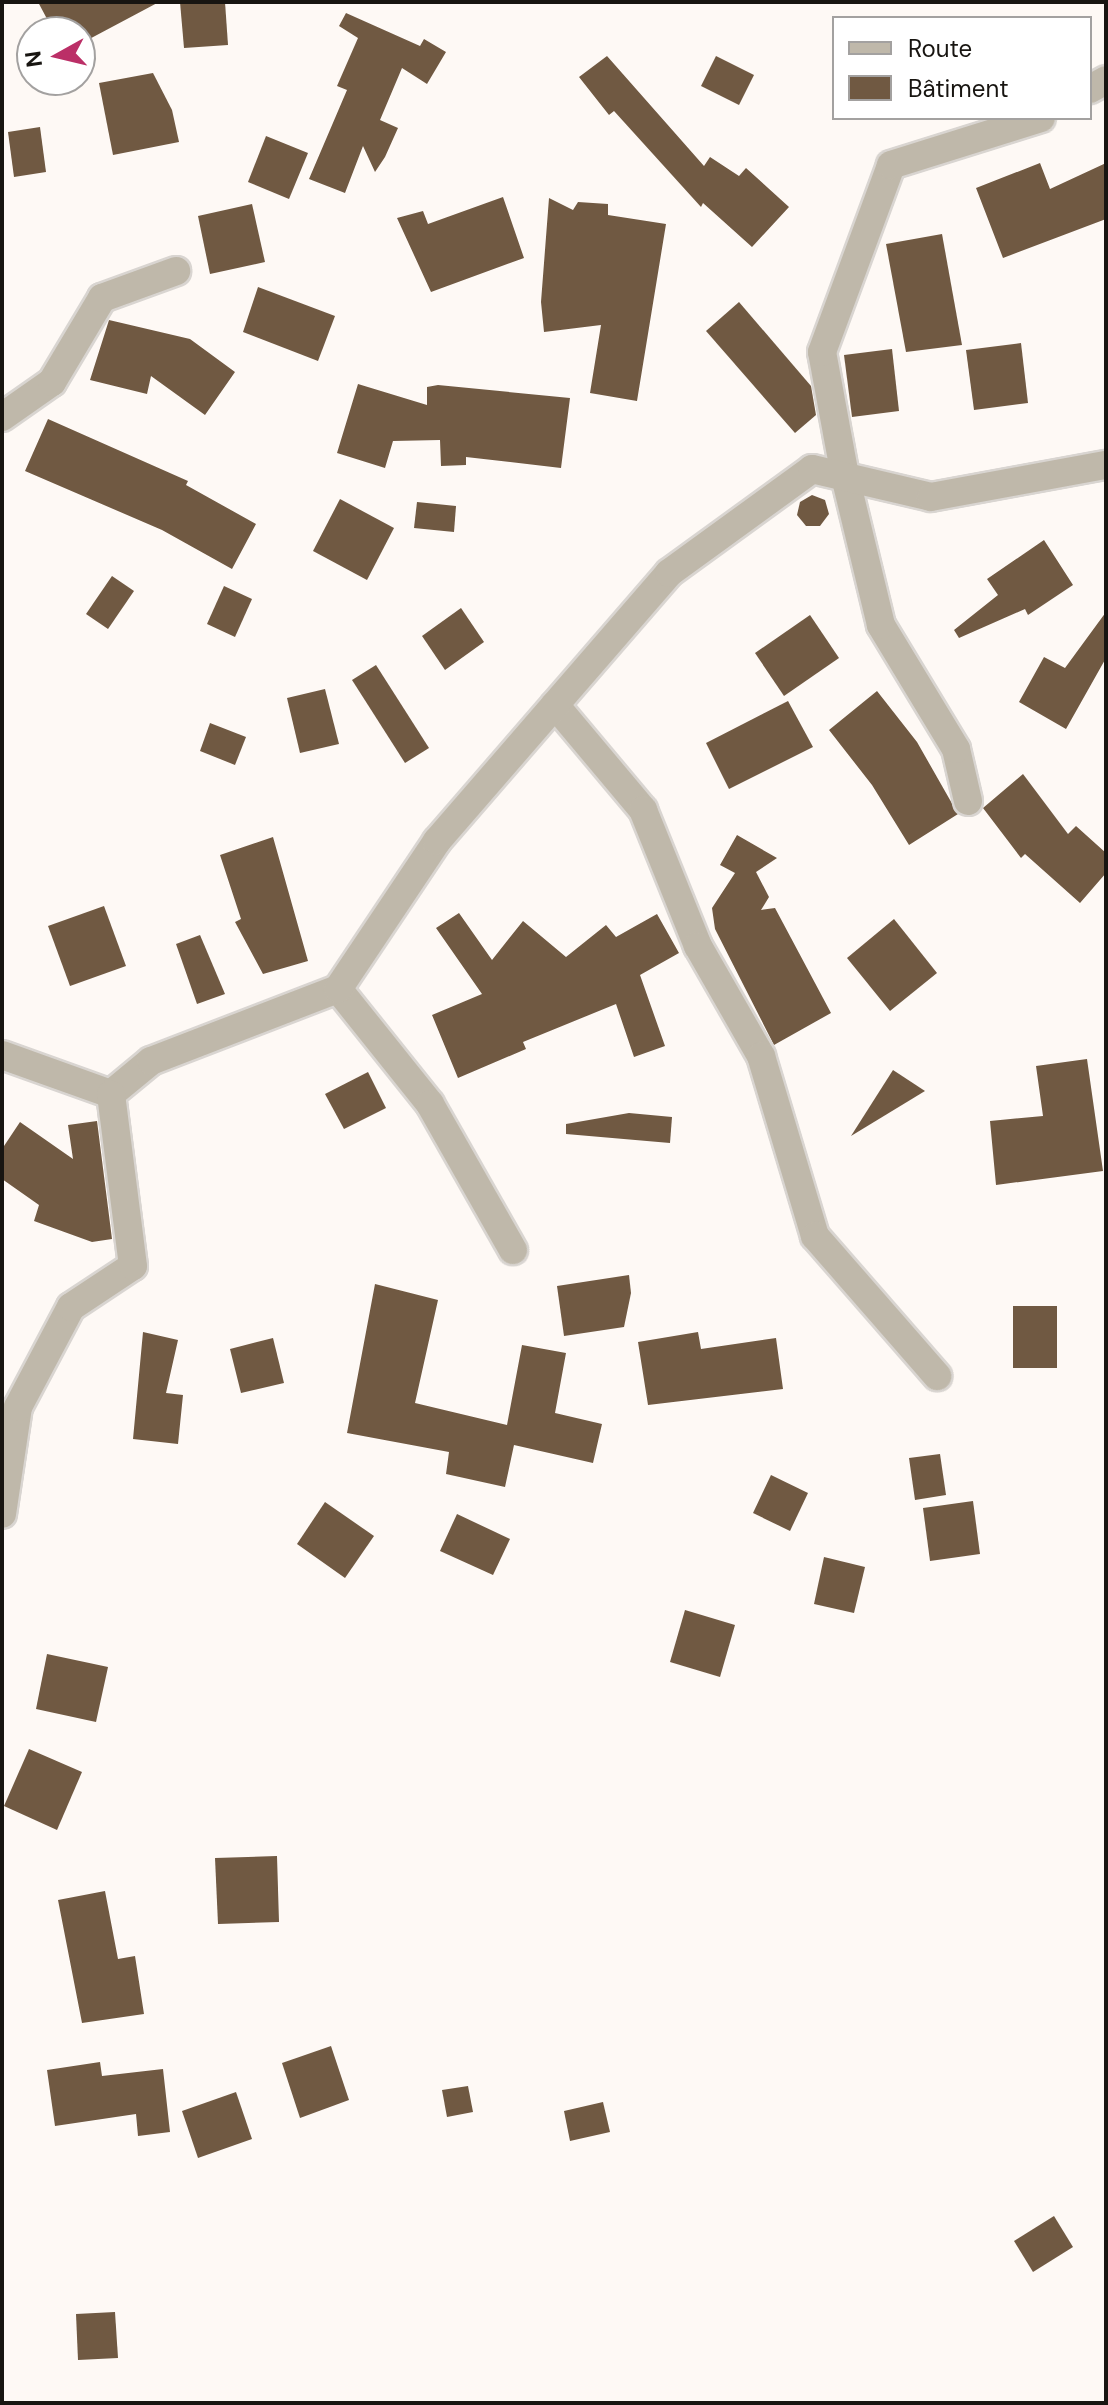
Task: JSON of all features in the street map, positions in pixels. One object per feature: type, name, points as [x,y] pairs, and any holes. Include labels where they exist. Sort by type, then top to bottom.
[{"type":"street","points":[[968,801],[956,749],[881,625],[845,476],[822,352],[891,165],[1035,120]]},
{"type":"street","points":[[2,417],[52,382],[102,298],[176,271]]},
{"type":"street","points":[[111,1094],[151,1061],[338,989],[437,841],[669,573],[812,469],[931,497],[1106,465]]},
{"type":"street","points":[[555,705],[643,810],[698,946],[761,1056],[815,1236],[937,1376]]},
{"type":"street","points":[[338,989],[430,1104],[513,1250]]},
{"type":"street","points":[[2,1055],[111,1094]]},
{"type":"street","points":[[2,1514],[18,1407],[38,1369],[71,1307],[133,1266],[111,1094]]},
{"type":"building","points":[[38,2],[159,2],[96,35],[96,16],[45,16]]},
{"type":"building","points":[[180,2],[225,2],[228,45],[184,48]]},
{"type":"building","points":[[346,13],[420,46],[424,39],[446,52],[427,84],[402,68],[380,120],[398,128],[385,157],[375,172],[363,146],[345,193],[309,179],[347,90],[337,86],[358,38],[339,26]]},
{"type":"building","points":[[607,56],[704,166],[710,157],[739,176],[746,168],[789,207],[752,247],[703,203],[701,207],[614,111],[609,115],[579,77]]},
{"type":"building","points":[[716,56],[754,75],[739,105],[701,86]]},
{"type":"building","points":[[153,73],[172,110],[179,142],[113,155],[99,83]]},
{"type":"building","points":[[40,127],[46,172],[14,177],[8,132]]},
{"type":"building","points":[[266,136],[308,153],[289,199],[248,182]]},
{"type":"building","points":[[1040,163],[1050,189],[1106,163],[1106,219],[1003,258],[976,188]]},
{"type":"building","points":[[503,197],[524,258],[431,292],[397,218],[423,211],[428,224]]},
{"type":"building","points":[[549,198],[573,210],[578,202],[608,204],[608,215],[666,224],[637,401],[590,393],[601,325],[544,332],[541,302]]},
{"type":"building","points":[[252,204],[265,262],[210,274],[198,216]]},
{"type":"building","points":[[942,234],[962,345],[906,352],[886,244]]},
{"type":"building","points":[[258,287],[335,316],[318,361],[243,332]]},
{"type":"building","points":[[739,302],[811,386],[816,415],[795,433],[706,331]]},
{"type":"building","points":[[109,320],[190,339],[235,372],[205,415],[151,376],[147,394],[90,380]]},
{"type":"building","points":[[1021,343],[1028,403],[974,410],[966,350]]},
{"type":"building","points":[[892,349],[899,411],[852,417],[844,355]]},
{"type":"building","points":[[358,384],[427,405],[427,387],[438,385],[570,398],[561,468],[466,457],[466,465],[441,466],[440,440],[393,441],[385,468],[337,453]]},
{"type":"building","points":[[48,419],[188,481],[186,485],[256,524],[232,569],[162,530],[25,471]]},
{"type":"building","points":[[812,495],[825,500],[829,514],[820,526],[806,526],[797,515],[800,502]]},
{"type":"building","points":[[340,499],[394,528],[367,580],[313,551]]},
{"type":"building","points":[[417,502],[456,506],[454,532],[414,528]]},
{"type":"building","points":[[1044,540],[1073,585],[1028,615],[1025,609],[959,638],[954,630],[998,595],[987,579]]},
{"type":"building","points":[[112,576],[134,591],[108,629],[86,614]]},
{"type":"building","points":[[224,586],[252,599],[235,637],[207,624]]},
{"type":"building","points":[[461,608],[484,642],[445,670],[422,636]]},
{"type":"building","points":[[1106,612],[1106,658],[1066,729],[1019,702],[1044,657],[1065,668]]},
{"type":"building","points":[[810,615],[839,658],[784,696],[755,653]]},
{"type":"building","points":[[376,665],[429,748],[405,763],[352,680]]},
{"type":"building","points":[[325,689],[339,744],[300,753],[287,698]]},
{"type":"building","points":[[877,691],[917,742],[958,814],[909,845],[872,785],[829,730]]},
{"type":"building","points":[[788,701],[813,747],[729,789],[706,743]]},
{"type":"building","points":[[210,723],[246,737],[235,765],[200,751]]},
{"type":"building","points":[[1023,774],[1068,834],[1076,826],[1106,853],[1106,873],[1080,903],[1025,854],[1021,858],[983,808]]},
{"type":"building","points":[[737,835],[777,858],[756,872],[769,897],[761,910],[775,908],[831,1013],[774,1045],[715,929],[712,908],[735,873],[720,865]]},
{"type":"building","points":[[273,837],[308,961],[263,974],[235,922],[241,919],[220,855]]},
{"type":"building","points":[[104,906],[126,966],[70,986],[48,926]]},
{"type":"building","points":[[459,913],[492,960],[523,921],[566,957],[606,925],[616,937],[657,914],[679,953],[640,975],[665,1046],[634,1057],[616,1004],[523,1042],[526,1049],[458,1078],[432,1015],[482,994],[436,928]]},
{"type":"building","points":[[894,919],[937,973],[890,1011],[847,958]]},
{"type":"building","points":[[200,935],[225,994],[197,1004],[176,944]]},
{"type":"building","points":[[1087,1059],[1103,1171],[996,1185],[990,1121],[1043,1116],[1036,1066]]},
{"type":"building","points":[[893,1070],[925,1091],[851,1136]]},
{"type":"building","points":[[368,1072],[386,1108],[344,1129],[325,1094]]},
{"type":"building","points":[[629,1113],[672,1117],[670,1143],[566,1134],[566,1124]]},
{"type":"building","points":[[97,1121],[112,1239],[92,1242],[34,1221],[39,1205],[2,1179],[2,1149],[20,1122],[73,1159],[68,1125]]},
{"type":"building","points":[[629,1275],[631,1293],[624,1327],[564,1336],[557,1286]]},
{"type":"building","points":[[375,1284],[438,1300],[415,1403],[507,1425],[522,1345],[566,1353],[555,1413],[602,1424],[593,1463],[514,1445],[505,1487],[446,1474],[449,1452],[347,1433]]},
{"type":"building","points":[[1013,1306],[1057,1306],[1057,1368],[1013,1368]]},
{"type":"building","points":[[143,1332],[178,1340],[166,1393],[183,1395],[178,1444],[133,1439]]},
{"type":"building","points":[[698,1332],[701,1349],[776,1338],[783,1389],[648,1405],[638,1342]]},
{"type":"building","points":[[273,1338],[284,1383],[241,1393],[230,1349]]},
{"type":"building","points":[[940,1454],[946,1495],[915,1500],[909,1458]]},
{"type":"building","points":[[771,1475],[808,1493],[790,1531],[753,1513]]},
{"type":"building","points":[[973,1501],[980,1554],[930,1561],[923,1508]]},
{"type":"building","points":[[325,1502],[374,1536],[345,1578],[297,1544]]},
{"type":"building","points":[[457,1514],[510,1539],[493,1575],[440,1551]]},
{"type":"building","points":[[824,1557],[865,1567],[854,1613],[814,1604]]},
{"type":"building","points":[[685,1610],[735,1625],[720,1677],[670,1662]]},
{"type":"building","points":[[47,1654],[108,1667],[96,1722],[36,1709]]},
{"type":"building","points":[[29,1749],[82,1772],[57,1830],[4,1806]]},
{"type":"building","points":[[277,1856],[279,1922],[218,1924],[215,1858]]},
{"type":"building","points":[[105,1891],[118,1959],[135,1956],[144,2014],[82,2023],[58,1900]]},
{"type":"building","points":[[331,2046],[349,2100],[300,2118],[282,2063]]},
{"type":"building","points":[[100,2062],[102,2076],[163,2069],[170,2132],[138,2136],[136,2114],[55,2126],[47,2070]]},
{"type":"building","points":[[468,2086],[473,2112],[447,2117],[442,2090]]},
{"type":"building","points":[[236,2092],[252,2139],[198,2158],[182,2111]]},
{"type":"building","points":[[603,2102],[610,2132],[570,2141],[564,2111]]},
{"type":"building","points":[[1054,2216],[1073,2247],[1033,2272],[1014,2241]]},
{"type":"building","points":[[115,2312],[118,2358],[78,2360],[76,2314]]}]
